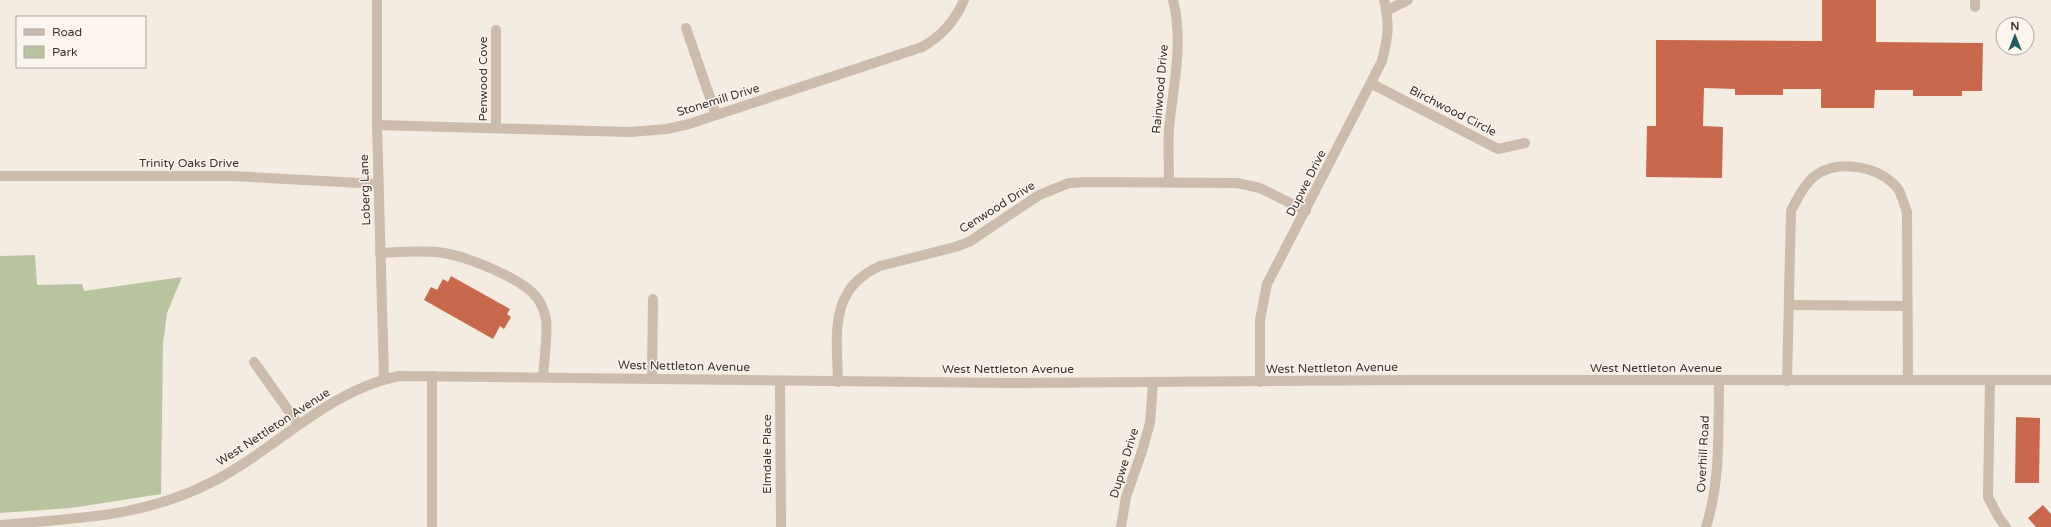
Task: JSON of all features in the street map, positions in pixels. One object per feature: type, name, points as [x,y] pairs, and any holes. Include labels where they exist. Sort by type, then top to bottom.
[{"type":"street","name":"Loberg Lane","points":[[377,0],[378,184],[384,379]]},
{"type":"street","name":"Stonemill Drive","points":[[377,125],[630,132],[667,129],[689,124],[922,47],[935,40],[946,30],[959,11],[964,0]]},
{"type":"street","name":"Rainwood Drive","points":[[1169,182],[1169,131],[1178,49],[1178,24],[1173,0]]},
{"type":"street","name":"Dupwe Drive","points":[[1260,382],[1260,320],[1267,284],[1372,84],[1386,48],[1388,35],[1384,0]]},
{"type":"street","points":[[1386,11],[1408,0]]},
{"type":"street","points":[[686,28],[716,115]]},
{"type":"street","name":"Penwood Cove","points":[[496,30],[496,128]]},
{"type":"street","name":"Birchwood Circle","points":[[1372,84],[1498,149],[1525,143]]},
{"type":"street","points":[[1787,381],[1791,211],[1801,193],[1816,176],[1838,166],[1862,168],[1882,176],[1898,189],[1907,212],[1906,306],[1908,380]]},
{"type":"street","name":"Trinity Oaks Drive","points":[[0,176],[231,176],[378,184]]},
{"type":"street","name":"Cenwood Drive","points":[[838,382],[837,322],[840,309],[850,288],[856,280],[870,270],[880,266],[955,248],[969,242],[1040,195],[1069,184],[1087,182],[1238,182],[1260,188],[1306,211]]},
{"type":"street","points":[[380,252],[413,251],[443,253],[464,258],[494,270],[522,286],[538,300],[546,319],[543,377]]},
{"type":"street","points":[[652,378],[653,299]]},
{"type":"street","points":[[1789,305],[1906,306]]},
{"type":"street","points":[[254,362],[298,424]]},
{"type":"street","name":"West Nettleton Avenue","points":[[1,525],[117,514],[162,504],[211,482],[298,424],[360,388],[384,379],[399,376],[652,378],[838,382],[2051,380]]},
{"type":"street","points":[[432,376],[432,527]]},
{"type":"street","points":[[1990,380],[1988,497],[1999,518],[2006,527]]},
{"type":"street","name":"Elmdale Place","points":[[780,381],[781,527]]},
{"type":"street","name":"Overhill Road","points":[[1706,527],[1712,510],[1717,480],[1719,381]]},
{"type":"street","name":"Dupwe Drive","points":[[1121,527],[1126,497],[1150,423],[1152,382]]},
{"type":"green space","points":[[35,255],[37,285],[82,284],[84,291],[182,277],[167,313],[163,343],[161,494],[71,508],[0,513],[0,256]]},
{"type":"building","points":[[1822,0],[1876,0],[1876,42],[1983,43],[1982,91],[1962,91],[1962,96],[1913,96],[1913,90],[1875,90],[1874,108],[1821,108],[1821,89],[1783,89],[1783,95],[1735,95],[1735,89],[1704,88],[1703,126],[1723,127],[1722,178],[1646,177],[1647,126],[1656,126],[1656,40],[1822,41]]},
{"type":"building","points":[[451,276],[510,309],[507,314],[511,317],[504,329],[500,326],[493,339],[424,300],[431,287],[437,290],[443,279],[448,282]]},
{"type":"building","points":[[2016,417],[2040,418],[2039,483],[2015,483]]},
{"type":"building","points":[[2043,505],[2051,514],[2051,527],[2036,527],[2028,518]]}]
